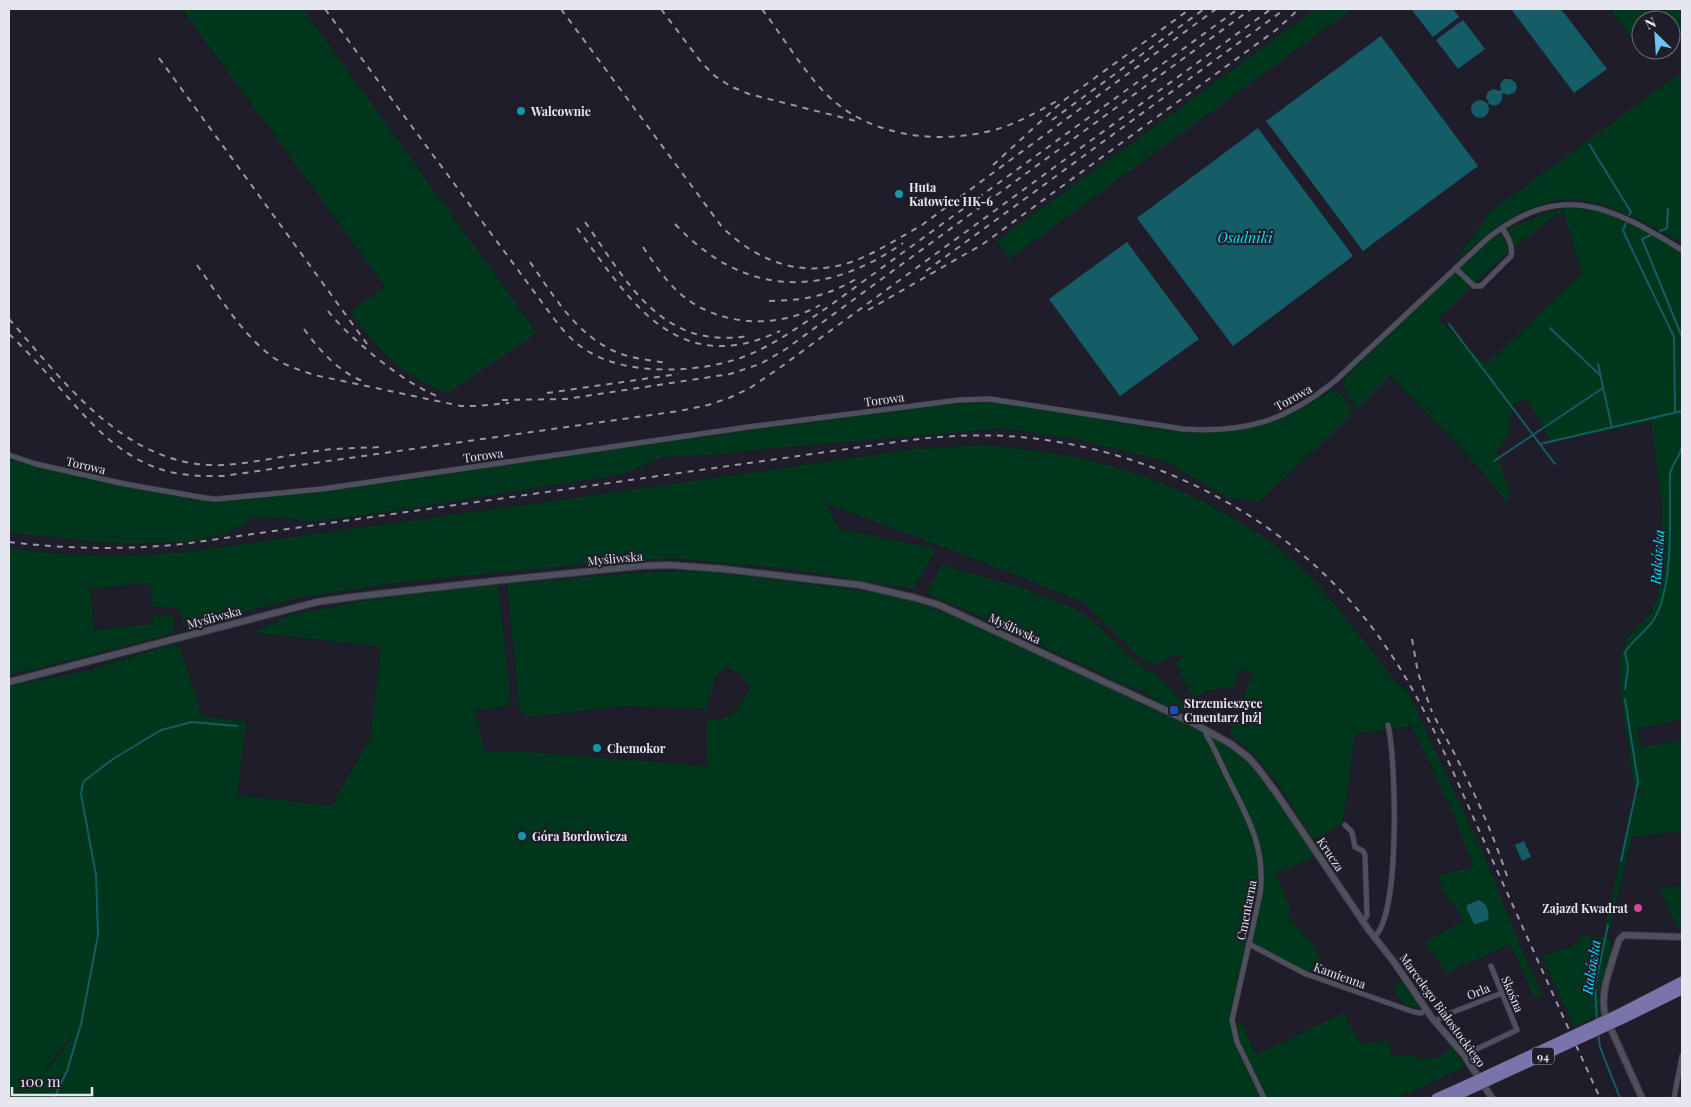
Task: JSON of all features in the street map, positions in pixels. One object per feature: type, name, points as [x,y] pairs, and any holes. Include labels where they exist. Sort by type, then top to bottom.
[{"type":"main road","name":"94","points":[[1621,1016],[1682,981]]},
{"type":"main road","name":"94","points":[[1436,1098],[1462,1090],[1621,1016],[1682,990]]},
{"type":"main road","name":"94","points":[[1453,1098],[1462,1090]]},
{"type":"street","name":"Torowa","points":[[9,455],[36,464],[125,484],[204,498],[216,498],[322,489],[758,426],[959,400],[990,399],[1183,429],[1239,428],[1277,418],[1320,394],[1455,268],[1502,228],[1518,219],[1543,209],[1576,204],[1607,211],[1640,224],[1682,250]]},
{"type":"street","points":[[1455,268],[1474,286],[1481,286],[1511,256],[1512,249],[1502,228]]},
{"type":"street","name":"Myśliwska","points":[[9,682],[287,609],[341,598],[620,568],[670,565],[860,585],[916,598],[960,614],[1205,729]]},
{"type":"street","points":[[1374,937],[1379,932],[1384,916],[1390,895],[1392,878],[1394,824],[1388,725]]},
{"type":"street","name":"Krucza","points":[[1205,729],[1236,748],[1257,767],[1362,921],[1367,916],[1365,855],[1355,847],[1352,832],[1346,825]]},
{"type":"street","name":"Cmentarna","points":[[1205,729],[1248,816],[1259,850],[1262,868],[1262,882],[1250,944],[1235,1001],[1232,1026],[1237,1042],[1264,1098]]},
{"type":"street","name":"Marcelego Białostockiego","points":[[1362,921],[1394,962],[1435,1022],[1464,1056],[1492,1098]]},
{"type":"street","points":[[1642,1098],[1606,1018],[1603,1008],[1604,993],[1618,940],[1624,935],[1682,937]]},
{"type":"street","name":"Kamienna","points":[[1250,944],[1306,974],[1327,982],[1414,1012],[1421,1013],[1427,1010]]},
{"type":"street","name":"Skośna","points":[[1464,1056],[1518,1030],[1491,966]]},
{"type":"street","name":"Orla","points":[[1435,1022],[1443,1016],[1502,993]]},
{"type":"street","points":[[1674,1098],[1682,1056]]},
{"type":"green space","points":[[182,9],[303,9],[537,333],[447,393],[417,379],[392,361],[371,339],[351,312],[385,286]]},
{"type":"green space","points":[[1316,9],[1352,9],[1009,259],[997,241]]},
{"type":"green space","points":[[1610,9],[1682,9],[1681,34],[1681,10],[1631,10],[1631,37]]},
{"type":"green space","points":[[1682,72],[1682,243],[1620,211],[1580,200],[1558,200],[1523,211],[1503,223],[1453,264],[1489,213]]},
{"type":"green space","points":[[1569,207],[1604,213],[1625,220],[1645,230],[1682,254],[1682,719],[1637,729],[1640,747],[1682,741],[1682,831],[1632,837],[1610,929],[1605,929],[1634,795],[1641,793],[1640,788],[1634,789],[1621,694],[1619,663],[1626,639],[1651,613],[1657,598],[1661,572],[1662,504],[1651,422],[1550,442],[1541,422],[1526,398],[1512,406],[1509,434],[1496,453],[1511,493],[1506,502],[1478,466],[1390,375],[1357,410],[1344,386],[1345,377],[1453,274],[1493,238],[1502,235],[1509,250],[1438,319],[1486,365],[1582,273],[1564,213],[1556,215],[1515,246],[1507,229],[1550,212]]},
{"type":"green space","points":[[1332,390],[1342,395],[1353,413],[1259,502],[1227,497],[1165,461],[1079,440],[1005,428],[711,455],[662,457],[623,474],[392,511],[310,522],[288,518],[255,517],[225,534],[184,542],[108,543],[9,533],[9,459],[35,467],[161,494],[197,500],[220,501],[323,492],[687,439],[939,405],[994,402],[1173,431],[1218,432],[1257,426],[1275,420],[1294,412]]},
{"type":"green space","points":[[983,445],[1065,455],[1111,466],[1148,478],[1202,501],[1271,542],[1323,591],[1397,684],[1407,690],[1486,860],[1542,995],[1535,998],[1510,944],[1446,973],[1425,942],[1463,921],[1455,906],[1445,895],[1438,876],[1474,867],[1449,804],[1412,726],[1355,734],[1343,823],[1314,840],[1268,771],[1250,751],[1229,734],[1253,673],[1241,669],[1234,687],[1204,691],[1203,695],[1192,696],[1175,662],[1185,656],[1172,656],[1156,664],[1144,661],[1083,602],[947,548],[824,503],[840,529],[933,548],[933,556],[913,589],[789,569],[671,558],[603,562],[404,582],[302,597],[187,627],[182,625],[183,620],[177,608],[153,607],[150,583],[90,589],[94,630],[153,624],[153,615],[171,615],[175,622],[172,634],[9,674],[9,548],[51,553],[94,555],[179,553],[907,450]],"holes":[[[1476,901],[1480,902],[1488,910],[1488,920],[1467,904]]]},
{"type":"green space","points":[[943,564],[954,569],[1020,587],[1078,610],[1101,628],[1145,670],[1155,673],[1177,695],[1186,711],[1169,708],[1141,690],[1127,686],[957,606],[935,598],[927,591]]},
{"type":"green space","points":[[704,571],[875,592],[915,602],[954,616],[1225,743],[1239,754],[1264,781],[1286,810],[1316,856],[1276,874],[1290,908],[1289,921],[1291,920],[1312,943],[1329,978],[1327,981],[1306,973],[1247,943],[1232,1006],[1231,1020],[1242,1023],[1256,1055],[1344,1013],[1360,1044],[1386,1041],[1394,1057],[1409,1054],[1431,1059],[1442,1056],[1452,1047],[1466,1066],[1398,1098],[9,1098],[9,686],[90,670],[176,643],[181,650],[202,716],[246,722],[237,795],[332,806],[370,738],[381,647],[252,632],[292,615],[373,599],[498,585],[510,694],[508,706],[475,711],[485,752],[515,751],[707,766],[707,720],[723,719],[738,710],[749,689],[749,685],[742,675],[727,667],[715,677],[707,709],[624,706],[530,717],[520,709],[507,584],[647,572]],"holes":[[[75,1030],[57,1059],[42,1075]]]},
{"type":"green space","points":[[1682,885],[1682,933],[1680,933],[1660,889]]},
{"type":"green space","points":[[1582,936],[1609,938],[1612,945],[1600,989],[1599,1015],[1574,1027],[1542,956],[1573,946]]},
{"type":"green space","points":[[1402,981],[1418,1004],[1417,1008],[1404,1005],[1393,987]]},
{"type":"water","points":[[1411,9],[1453,9],[1459,17],[1433,37]]},
{"type":"water","points":[[1511,9],[1561,9],[1607,69],[1574,93]]},
{"type":"water","points":[[1463,20],[1485,49],[1458,69],[1436,40]]},
{"type":"water","points":[[1381,36],[1478,166],[1363,251],[1266,121]]},
{"type":"water","points":[[1504,79],[1510,79],[1515,82],[1517,87],[1515,92],[1508,95],[1502,93],[1502,100],[1498,105],[1489,104],[1486,97],[1488,92],[1493,89],[1501,91],[1500,84]]},
{"type":"water","points":[[1480,100],[1486,103],[1489,109],[1486,115],[1480,118],[1474,115],[1471,109],[1474,103]]},
{"type":"water","name":"Osadniki","points":[[1258,128],[1353,256],[1233,346],[1137,218]]},
{"type":"water","points":[[1127,242],[1199,339],[1120,396],[1049,299]]},
{"type":"water","points":[[1524,841],[1531,857],[1522,861],[1515,845]]},
{"type":"water","points":[[1479,900],[1487,908],[1488,920],[1474,924],[1466,907]]},
{"type":"waterway","name":"Rakówka","points":[[1589,144],[1631,212],[1629,215]]},
{"type":"waterway","name":"Rakówka","points":[[1660,231],[1667,228],[1668,209]]},
{"type":"waterway","name":"Rakówka","points":[[1626,223],[1623,230],[1674,337],[1675,412]]},
{"type":"waterway","name":"Rakówka","points":[[1651,235],[1642,239],[1682,337]]},
{"type":"waterway","points":[[1449,324],[1555,464]]},
{"type":"waterway","points":[[1550,328],[1600,375]]},
{"type":"waterway","points":[[1598,364],[1612,428]]},
{"type":"waterway","points":[[1494,461],[1603,388]]},
{"type":"waterway","points":[[1540,444],[1682,411]]},
{"type":"waterway","name":"Rakówka","points":[[1625,689],[1628,668],[1625,652],[1653,621],[1660,607],[1665,589],[1670,529],[1670,474],[1682,445]]},
{"type":"waterway","name":"Rakówka","points":[[1621,861],[1638,782],[1625,699]]},
{"type":"waterway","points":[[54,1098],[67,1071],[81,1024],[98,935],[96,875],[81,794],[84,781],[113,759],[161,730],[192,722],[237,726]]},
{"type":"waterway","name":"Rakówka","points":[[1597,1021],[1595,986],[1608,925]]},
{"type":"waterway","name":"Rakówka","points":[[1598,1034],[1600,1047],[1620,1098]]},
{"type":"railway","points":[[325,9],[567,334],[586,350],[608,360],[626,366],[666,370],[687,369],[726,362],[743,357],[787,335],[1238,9]]},
{"type":"railway","points":[[561,9],[722,227],[751,250],[783,264],[800,268],[835,266],[854,261],[880,249],[922,225],[1216,9]]},
{"type":"railway","points":[[661,9],[701,62],[715,76],[730,86],[749,94],[860,122]]},
{"type":"railway","points":[[762,9],[801,64],[826,94],[843,109],[883,128],[905,134],[928,137],[972,135],[1010,124],[1057,101]]},
{"type":"railway","points":[[993,165],[1063,101],[1190,9]]},
{"type":"railway","points":[[1052,120],[1204,9]]},
{"type":"railway","points":[[502,400],[566,399],[730,374],[760,364],[786,349],[1251,9]]},
{"type":"railway","points":[[9,334],[98,430],[111,441],[124,451],[153,467],[189,475],[223,476],[679,411],[708,405],[750,388],[778,369],[1271,9]]},
{"type":"railway","points":[[926,271],[1285,9]]},
{"type":"railway","points":[[868,310],[983,244],[1276,30],[1299,9]]},
{"type":"railway","points":[[159,58],[367,344]]},
{"type":"railway","points":[[585,222],[616,268],[633,289],[650,307],[670,322],[692,333],[718,338],[748,336]]},
{"type":"railway","points":[[675,224],[701,248],[728,266],[756,277],[785,282],[814,281],[843,274],[873,261],[903,243]]},
{"type":"railway","points":[[577,228],[624,291],[642,311],[662,327],[684,339],[708,345],[736,345],[764,338],[780,331]]},
{"type":"railway","points":[[643,247],[662,275],[676,290],[691,302],[708,311],[726,317],[745,321],[784,319],[820,305]]},
{"type":"railway","points":[[530,262],[566,312],[588,335],[600,344],[627,356],[667,363]]},
{"type":"railway","points":[[197,265],[242,327],[262,349],[288,366],[314,375],[461,406],[509,403]]},
{"type":"railway","points":[[769,301],[794,300],[815,296],[836,289],[858,278]]},
{"type":"railway","points":[[328,311],[364,348],[412,383],[440,397]]},
{"type":"railway","points":[[9,319],[76,395],[101,418],[128,438],[157,453],[189,463],[223,465],[324,450],[381,447]]},
{"type":"railway","points":[[304,329],[316,345],[337,366],[362,381]]},
{"type":"railway","points":[[547,393],[678,374]]},
{"type":"railway","points":[[9,542],[96,548],[183,544],[933,438],[977,435],[1007,436],[1062,443],[1116,455],[1168,474],[1219,498],[1266,527],[1310,561],[1350,600],[1384,644],[1413,690],[1438,739],[1600,1098]]},
{"type":"railway","points":[[1412,639],[1418,673],[1432,712]]},
{"type":"railway","points":[[1435,718],[1476,797],[1508,879]]},
{"type":"place","name":"Walcownie","points":[[521,111]]},
{"type":"place","name":"Huta Katowice HK-6","points":[[899,194]]},
{"type":"place","name":"Strzemieszyce Cmentarz [nż]","points":[[1174,710]]},
{"type":"place","name":"Chemokor","points":[[597,748]]},
{"type":"place","name":"Góra Bordowicza","points":[[522,836]]},
{"type":"place","name":"Zajazd Kwadrat","points":[[1638,908]]}]
